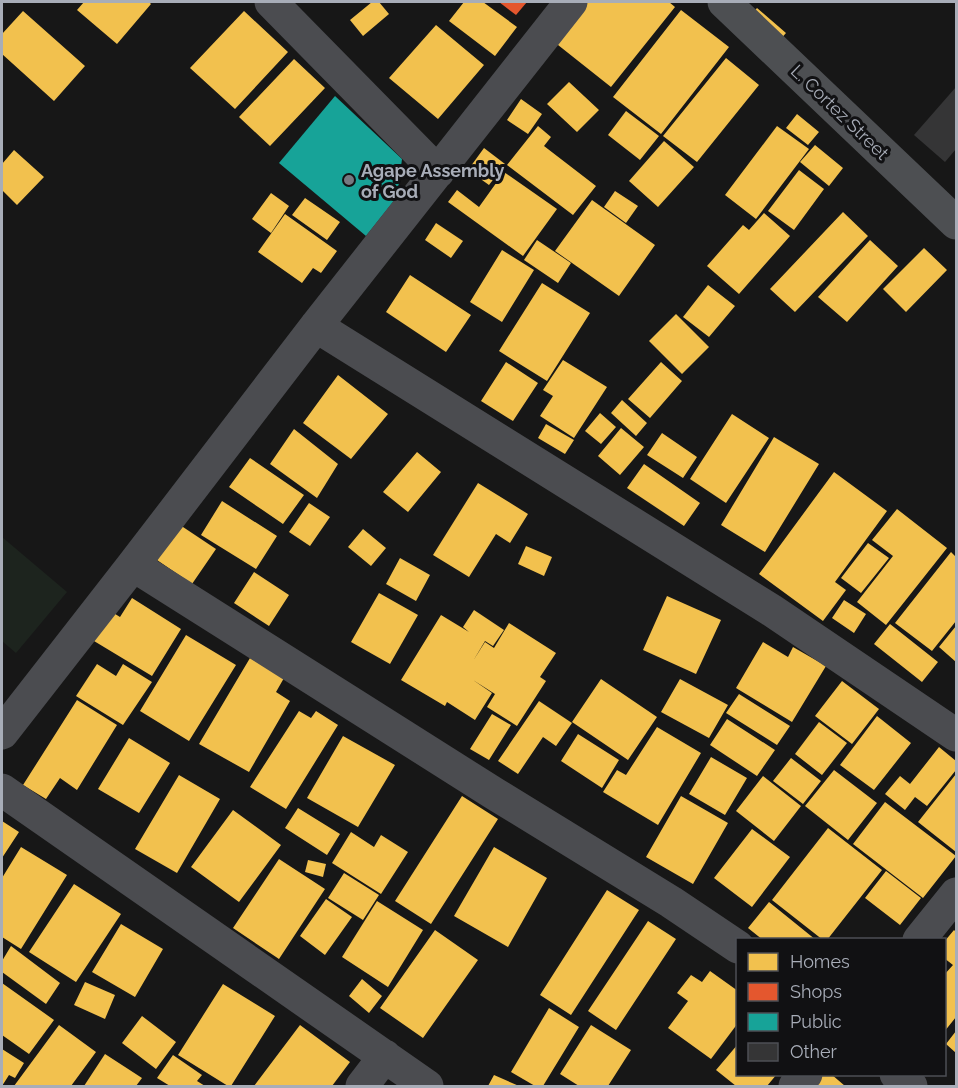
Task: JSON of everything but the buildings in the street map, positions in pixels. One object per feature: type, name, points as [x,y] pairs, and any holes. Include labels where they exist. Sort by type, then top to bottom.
[{"type":"main road","name":"L. Cortez Street","points":[[724,2],[957,223]]},
{"type":"street","points":[[271,2],[438,172]]},
{"type":"street","points":[[2,733],[316,326],[571,2]]},
{"type":"street","points":[[316,326],[771,610],[957,735]]},
{"type":"street","points":[[133,566],[671,902],[736,946]]},
{"type":"street","points":[[2,790],[427,1086]]},
{"type":"street","points":[[920,938],[957,894]]},
{"type":"street","points":[[362,1086],[385,1056]]},
{"type":"street","points":[[898,1076],[911,1086]]},
{"type":"shaded area","points":[[2,537],[67,592],[16,653],[2,641]]},
{"type":"place","name":"Agape Assembly of God","points":[[349,180]]}]
